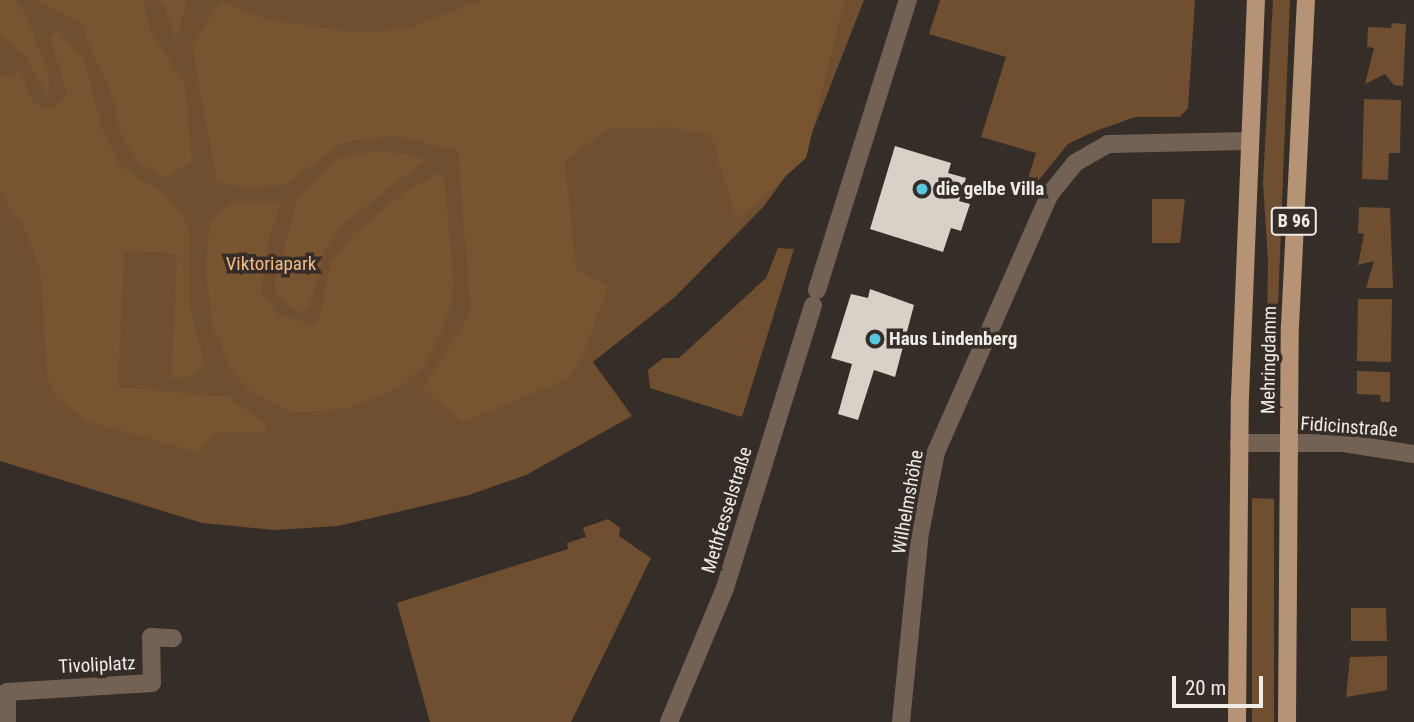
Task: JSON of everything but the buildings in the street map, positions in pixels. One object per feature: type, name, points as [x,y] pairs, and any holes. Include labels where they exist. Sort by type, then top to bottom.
[{"type":"main road","name":"Mehringdamm","points":[[1237,722],[1238,443],[1248,141],[1256,0]]},
{"type":"main road","name":"Mehringdamm","points":[[1287,722],[1288,443],[1306,0]]},
{"type":"street","name":"Methfesselstraße","points":[[669,722],[725,587],[908,0]]},
{"type":"street","name":"Wilhelmshöhe","points":[[901,722],[920,533],[936,452],[1050,194],[1075,163],[1108,144],[1248,141]]},
{"type":"street","name":"Fidicinstraße","points":[[1238,443],[1343,443],[1414,454]]},
{"type":"street","name":"Tivoliplatz","points":[[8,722],[7,692],[152,683],[152,637],[173,639]]},
{"type":"green space","name":"Viktoriapark","points":[[0,0],[864,0],[806,148],[764,206],[675,297],[593,362],[632,416],[526,475],[469,495],[338,526],[274,530],[202,523],[0,461]]},
{"type":"green space","points":[[940,0],[1195,0],[1188,108],[1180,117],[1135,117],[1093,132],[1068,144],[1033,187],[1026,185],[1036,153],[981,137],[1006,57],[929,34]]},
{"type":"green space","points":[[1273,0],[1290,0],[1274,406],[1266,406],[1268,262],[1263,182]]},
{"type":"green space","points":[[1392,23],[1406,24],[1403,86],[1394,85],[1385,74],[1365,84],[1374,48],[1367,47],[1368,27],[1391,28]]},
{"type":"green space","points":[[1364,99],[1401,100],[1400,153],[1389,153],[1388,180],[1362,179]]},
{"type":"green space","points":[[1152,199],[1185,199],[1180,243],[1152,243]]},
{"type":"green space","points":[[1359,207],[1390,208],[1393,288],[1366,288],[1374,261],[1358,265],[1364,234],[1358,233]]},
{"type":"green space","points":[[778,248],[794,249],[742,417],[650,388],[648,370],[663,358],[679,358],[766,278]]},
{"type":"green space","points":[[1358,299],[1392,299],[1391,362],[1357,361]]},
{"type":"green space","points":[[1357,371],[1390,372],[1390,402],[1381,402],[1380,395],[1357,394]]},
{"type":"green space","points":[[1252,498],[1274,499],[1274,722],[1252,722]]},
{"type":"green space","points":[[608,519],[620,528],[619,536],[651,558],[571,722],[430,722],[397,603],[568,549],[567,543],[586,537],[583,528]]},
{"type":"green space","points":[[1351,608],[1386,608],[1387,641],[1351,641]]},
{"type":"green space","points":[[1387,656],[1387,690],[1346,697],[1350,657]]},
{"type":"shaded area","points":[[0,0],[15,0],[26,15],[48,71],[49,98],[25,56],[0,35]]},
{"type":"shaded area","points":[[35,0],[143,0],[151,32],[185,85],[192,160],[170,176],[157,175],[136,159],[122,137],[112,96],[80,23]]},
{"type":"shaded area","points":[[158,0],[187,0],[176,39],[165,8]]},
{"type":"shaded area","points":[[482,0],[844,0],[806,158],[737,219],[711,135],[667,127],[606,129],[565,162],[576,269],[608,286],[582,357],[568,378],[462,423],[423,388],[471,312],[458,151],[398,136],[345,141],[285,185],[245,187],[217,182],[192,46],[220,2],[268,20],[359,33],[406,29]]},
{"type":"shaded area","points":[[57,29],[84,59],[103,131],[120,166],[169,197],[190,228],[190,308],[204,363],[189,377],[172,379],[177,253],[124,251],[118,387],[228,397],[266,424],[265,432],[217,432],[198,452],[87,421],[56,397],[48,379],[40,269],[26,232],[0,192],[0,78],[21,71],[33,103],[48,108],[62,102],[67,92],[50,39]]},
{"type":"shaded area","points":[[379,151],[426,159],[344,224],[324,251],[309,308],[301,312],[292,308],[276,295],[274,285],[298,197],[339,158]]},
{"type":"shaded area","points":[[439,173],[445,183],[454,288],[444,328],[426,364],[399,388],[349,408],[294,413],[253,394],[232,371],[212,325],[206,270],[210,222],[234,202],[281,203],[269,239],[261,292],[278,315],[312,324],[319,319],[331,264],[353,234],[405,192]]},
{"type":"place","name":"die gelbe Villa","points":[[922,189]]},
{"type":"place","name":"Haus Lindenberg","points":[[875,339]]}]
